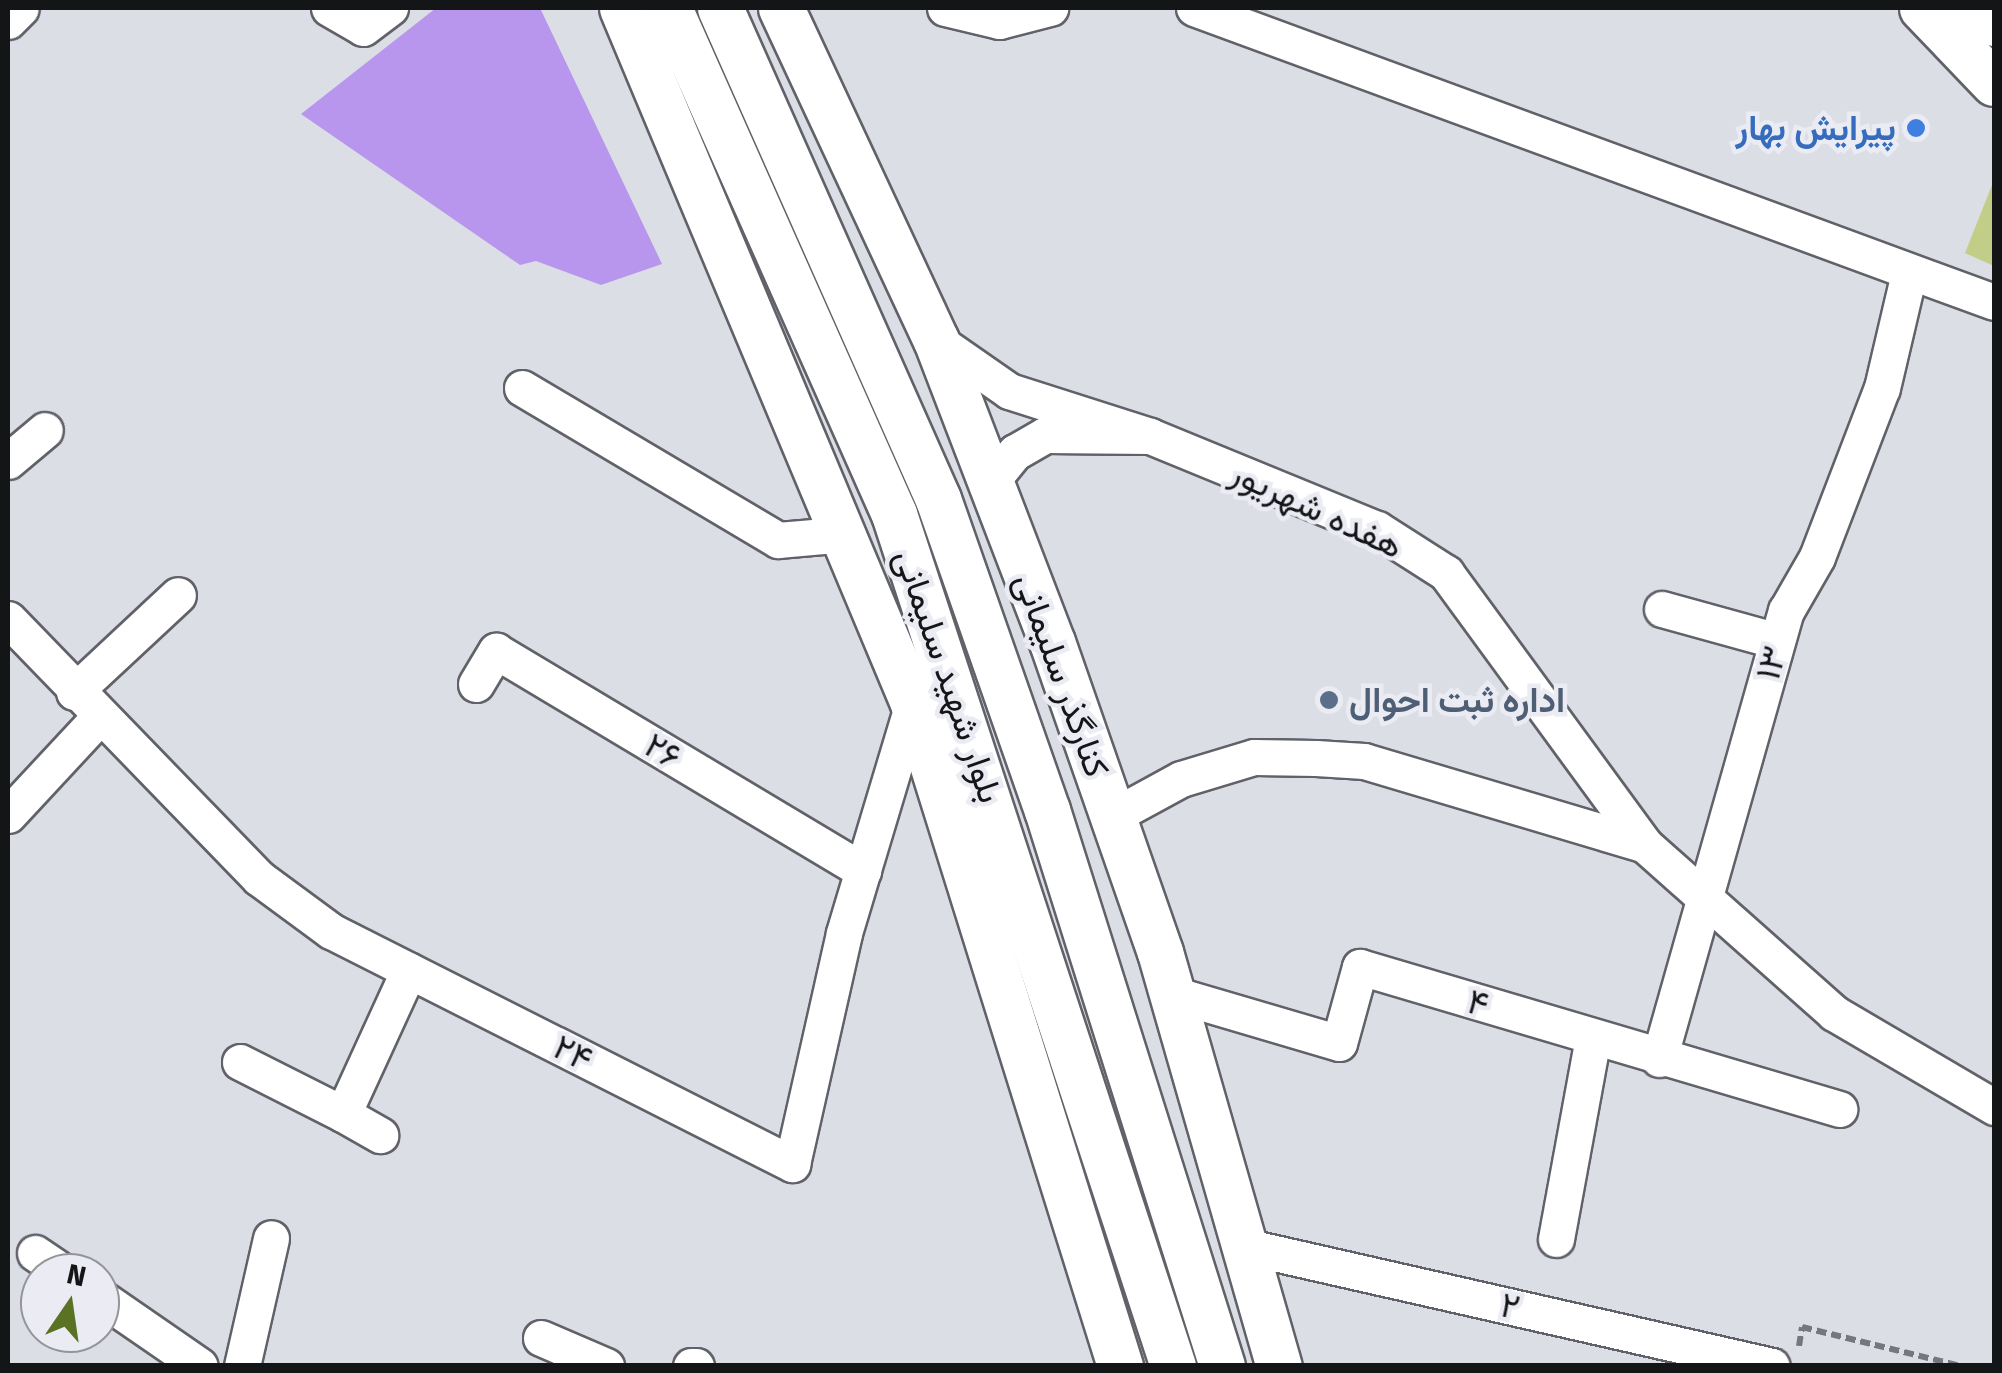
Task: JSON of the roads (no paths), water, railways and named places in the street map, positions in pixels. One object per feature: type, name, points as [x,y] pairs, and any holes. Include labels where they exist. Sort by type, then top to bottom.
[{"type":"main road","points":[[622,8],[846,534],[913,703],[1120,1366]]},
{"type":"main road","name":"بلوار شهید سلیمانی","points":[[669,8],[894,514],[1173,1366]]},
{"type":"main road","name":"بلوار شهید سلیمانی","points":[[720,8],[938,499],[1047,810],[1222,1366]]},
{"type":"main road","name":"کنارگذر سلیمانی","points":[[781,8],[936,340],[1114,816],[1173,994],[1279,1366]]},
{"type":"main road","points":[[1922,8],[1994,84]]},
{"type":"main road","points":[[1944,8],[1994,23]]},
{"type":"street","points":[[8,21],[21,8]]},
{"type":"street","points":[[328,8],[377,18]]},
{"type":"street","points":[[944,8],[999,21],[1050,8]]},
{"type":"street","points":[[1194,8],[1908,277],[1994,302]]},
{"type":"street","name":"۱۳","points":[[1659,1059],[1777,641],[1882,388],[1908,277]]},
{"type":"street","name":"هفده شهریور","points":[[936,340],[1010,391],[1150,436],[1377,529],[1446,573],[1645,846],[1706,892],[1834,1013],[1994,1107]]},
{"type":"street","points":[[522,388],[778,540],[846,534]]},
{"type":"street","points":[[8,461],[45,430]]},
{"type":"street","points":[[991,482],[1014,452],[1045,435],[1150,436]]},
{"type":"street","points":[[8,815],[86,705],[178,596]]},
{"type":"street","points":[[1662,609],[1777,641]]},
{"type":"street","name":"۲۴","points":[[8,619],[86,705],[259,878],[331,930],[792,1164],[863,871],[913,703]]},
{"type":"street","name":"۲۶","points":[[476,684],[496,651],[863,871]]},
{"type":"street","name":"هفده شهریور","points":[[1114,816],[1181,779],[1254,756],[1316,758],[1364,761],[1645,846]]},
{"type":"street","name":"۴","points":[[1173,994],[1339,1044],[1360,967],[1659,1059],[1838,1108]]},
{"type":"street","points":[[343,1114],[410,970]]},
{"type":"street","points":[[1556,1239],[1593,1038]]},
{"type":"street","points":[[240,1062],[380,1134]]},
{"type":"street","points":[[242,1366],[271,1238]]},
{"type":"street","name":"۲","points":[[1248,1248],[1772,1366]]},
{"type":"street","points":[[120,1311],[200,1366]]},
{"type":"street","points":[[540,1338],[606,1366]]},
{"type":"place","name":"پیرایش بهار","points":[[1916,128]]},
{"type":"place","name":"اداره ثبت احوال","points":[[1329,700]]}]
